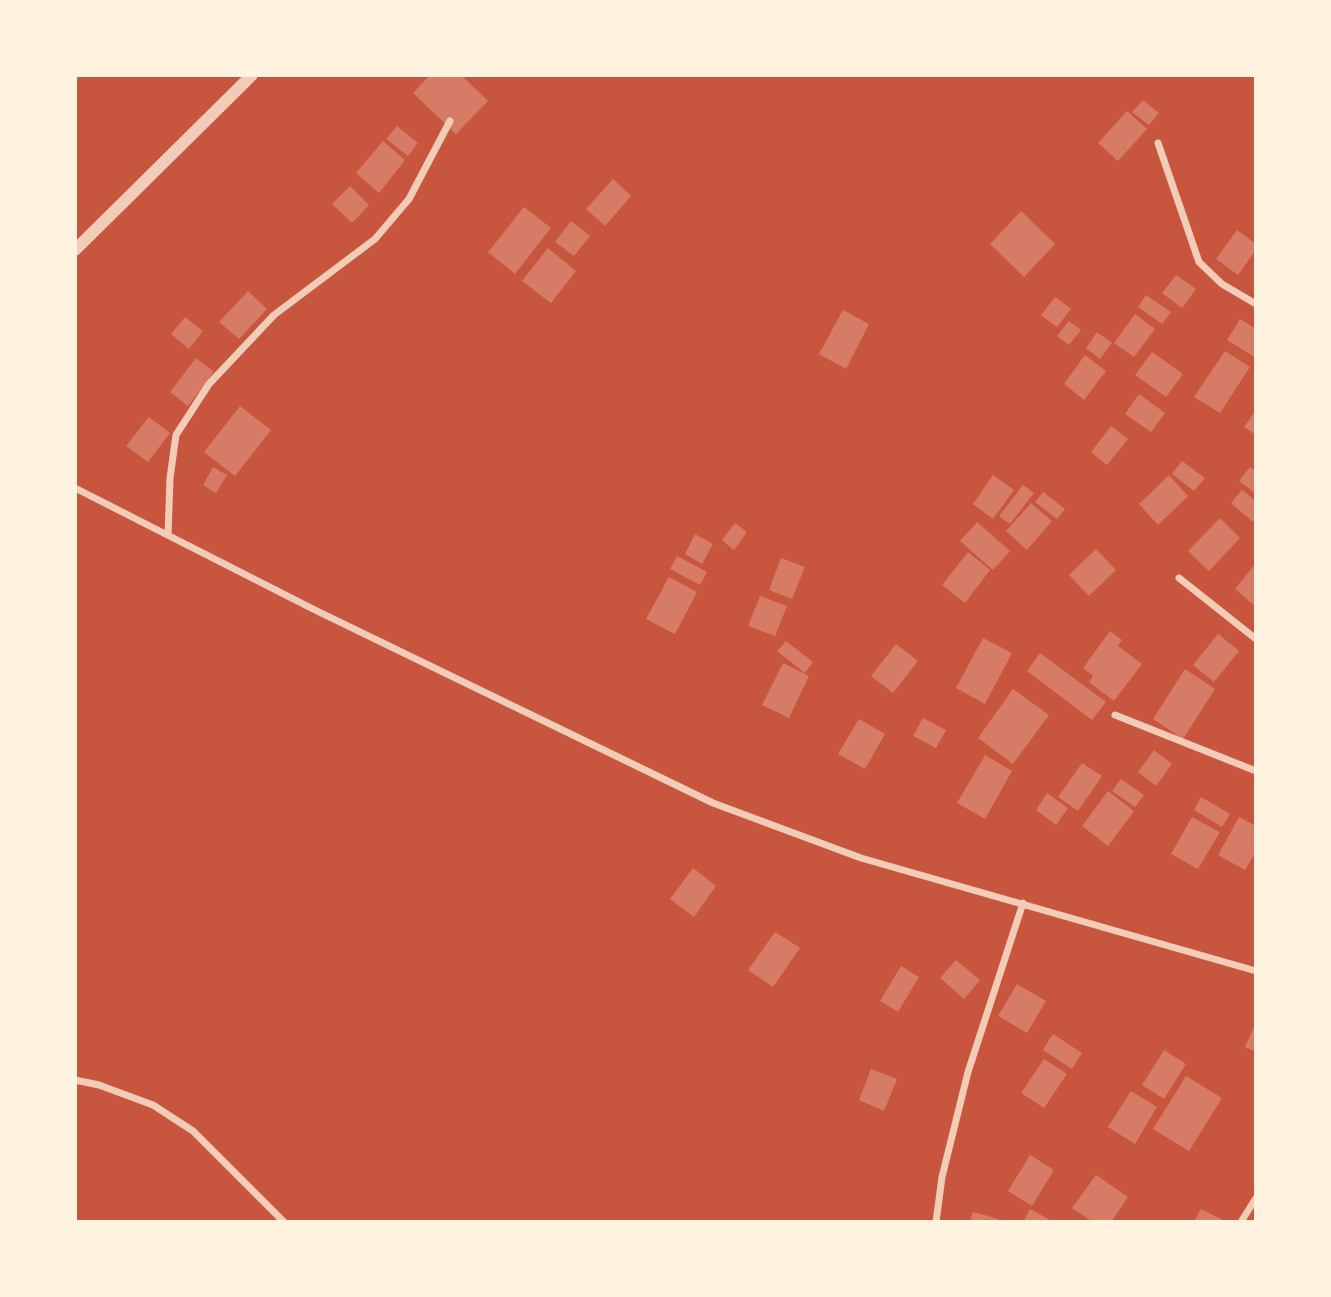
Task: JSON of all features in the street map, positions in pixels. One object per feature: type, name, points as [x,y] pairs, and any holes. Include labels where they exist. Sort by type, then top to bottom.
[{"type":"street","points":[[75,250],[252,75]]},
{"type":"street","points":[[168,535],[170,478],[176,435],[209,384],[274,315],[375,239],[409,199],[450,121]]},
{"type":"street","points":[[1157,143],[1199,262],[1222,284],[1256,304]]},
{"type":"street","points":[[75,488],[327,616],[713,803],[861,858],[1256,971]]},
{"type":"street","points":[[1179,578],[1256,639]]},
{"type":"street","points":[[1115,715],[1256,771]]},
{"type":"street","points":[[936,1222],[942,1177],[968,1072],[1023,903]]},
{"type":"street","points":[[75,1080],[99,1085],[153,1105],[193,1131],[284,1222]]},
{"type":"street","points":[[1241,1222],[1256,1198]]},
{"type":"building","points":[[430,75],[461,75],[488,101],[456,134],[413,93]]},
{"type":"building","points":[[1143,100],[1159,113],[1149,125],[1132,112]]},
{"type":"building","points":[[1127,111],[1147,129],[1118,161],[1098,143]]},
{"type":"building","points":[[397,126],[418,143],[408,156],[386,139]]},
{"type":"building","points":[[383,141],[405,160],[379,193],[356,173]]},
{"type":"building","points":[[613,179],[631,196],[605,226],[586,209]]},
{"type":"building","points":[[350,186],[369,205],[352,223],[332,204]]},
{"type":"building","points":[[524,207],[551,228],[515,274],[488,252]]},
{"type":"building","points":[[1021,211],[1055,244],[1024,277],[990,244]]},
{"type":"building","points":[[571,221],[590,236],[574,256],[555,242]]},
{"type":"building","points":[[1237,230],[1256,244],[1256,250],[1238,275],[1216,259]]},
{"type":"building","points":[[548,248],[576,271],[551,303],[522,281]]},
{"type":"building","points":[[1176,275],[1196,289],[1182,308],[1162,293]]},
{"type":"building","points":[[248,291],[267,309],[239,339],[219,322]]},
{"type":"building","points":[[1146,295],[1171,312],[1162,324],[1138,307]]},
{"type":"building","points":[[1055,297],[1071,309],[1057,327],[1041,315]]},
{"type":"building","points":[[843,310],[869,324],[846,369],[819,354]]},
{"type":"building","points":[[1135,314],[1155,329],[1134,357],[1114,343]]},
{"type":"building","points":[[185,317],[203,331],[189,349],[171,334]]},
{"type":"building","points":[[1240,319],[1256,329],[1256,358],[1227,340]]},
{"type":"building","points":[[1069,321],[1081,330],[1069,345],[1057,336]]},
{"type":"building","points":[[1097,332],[1112,343],[1100,359],[1086,348]]},
{"type":"building","points":[[1225,351],[1250,367],[1220,413],[1194,397]]},
{"type":"building","points":[[1152,352],[1183,374],[1166,397],[1135,375]]},
{"type":"building","points":[[1085,355],[1106,371],[1084,400],[1064,384]]},
{"type":"building","points":[[196,358],[214,372],[188,406],[170,392]]},
{"type":"building","points":[[1139,394],[1165,413],[1151,432],[1125,414]]},
{"type":"building","points":[[240,406],[271,430],[235,476],[204,452]]},
{"type":"building","points":[[1256,410],[1256,435],[1244,427]]},
{"type":"building","points":[[149,417],[170,433],[148,462],[126,446]]},
{"type":"building","points":[[1111,426],[1128,439],[1107,465],[1091,452]]},
{"type":"building","points":[[1182,461],[1205,478],[1194,491],[1172,474]]},
{"type":"building","points":[[213,467],[227,475],[216,493],[203,485]]},
{"type":"building","points":[[1250,467],[1256,471],[1256,494],[1239,481]]},
{"type":"building","points":[[993,475],[1014,490],[993,519],[973,504]]},
{"type":"building","points":[[1169,475],[1188,496],[1158,525],[1139,504]]},
{"type":"building","points":[[1023,485],[1034,493],[1010,524],[999,516]]},
{"type":"building","points":[[1242,490],[1256,501],[1256,518],[1253,522],[1231,503]]},
{"type":"building","points":[[1043,492],[1065,509],[1057,519],[1035,502]]},
{"type":"building","points":[[1031,503],[1052,521],[1027,550],[1006,531]]},
{"type":"building","points":[[1220,518],[1240,538],[1209,571],[1188,551]]},
{"type":"building","points":[[977,522],[1010,551],[993,570],[960,541]]},
{"type":"building","points":[[735,523],[747,532],[734,550],[722,540]]},
{"type":"building","points":[[695,534],[713,544],[702,564],[685,554]]},
{"type":"building","points":[[1096,549],[1116,570],[1089,596],[1069,575]]},
{"type":"building","points":[[968,552],[990,570],[965,603],[942,585]]},
{"type":"building","points":[[677,556],[707,572],[700,585],[670,569]]},
{"type":"building","points":[[781,558],[805,567],[792,599],[769,590]]},
{"type":"building","points":[[1256,563],[1256,607],[1235,589]]},
{"type":"building","points":[[669,577],[697,592],[675,634],[646,619]]},
{"type":"building","points":[[760,596],[787,606],[775,636],[748,626]]},
{"type":"building","points":[[1110,631],[1122,640],[1118,646],[1142,664],[1114,701],[1089,682],[1093,676],[1083,668]]},
{"type":"building","points":[[1218,634],[1239,651],[1214,682],[1193,665]]},
{"type":"building","points":[[983,638],[1012,653],[985,704],[956,688]]},
{"type":"building","points":[[786,641],[813,662],[805,673],[777,651]]},
{"type":"building","points":[[896,644],[918,661],[893,693],[871,676]]},
{"type":"building","points":[[1040,653],[1106,702],[1092,720],[1027,671]]},
{"type":"building","points":[[783,663],[809,676],[789,718],[762,705]]},
{"type":"building","points":[[1185,669],[1215,689],[1183,739],[1153,719]]},
{"type":"building","points":[[1013,689],[1049,715],[1013,764],[978,738]]},
{"type":"building","points":[[923,718],[946,730],[936,748],[913,736]]},
{"type":"building","points":[[859,719],[885,734],[865,769],[838,754]]},
{"type":"building","points":[[1154,750],[1172,764],[1156,786],[1138,772]]},
{"type":"building","points":[[985,755],[1012,771],[985,819],[957,803]]},
{"type":"building","points":[[1082,763],[1102,776],[1078,811],[1058,797]]},
{"type":"building","points":[[1121,779],[1144,795],[1135,807],[1112,791]]},
{"type":"building","points":[[1108,791],[1134,811],[1108,846],[1082,826]]},
{"type":"building","points":[[1047,793],[1068,808],[1056,825],[1036,810]]},
{"type":"building","points":[[1201,797],[1230,814],[1222,827],[1194,810]]},
{"type":"building","points":[[1192,817],[1220,832],[1198,869],[1171,854]]},
{"type":"building","points":[[1239,817],[1256,826],[1256,852],[1245,870],[1218,855]]},
{"type":"building","points":[[693,868],[716,886],[694,917],[670,899]]},
{"type":"building","points":[[775,932],[800,948],[773,987],[748,970]]},
{"type":"building","points":[[956,960],[980,980],[964,999],[940,978]]},
{"type":"building","points":[[901,966],[919,977],[898,1012],[880,1001]]},
{"type":"building","points":[[1017,984],[1046,1001],[1027,1033],[998,1016]]},
{"type":"building","points":[[1256,1022],[1256,1052],[1245,1047]]},
{"type":"building","points":[[1053,1034],[1082,1053],[1072,1069],[1043,1050]]},
{"type":"building","points":[[1164,1050],[1186,1064],[1164,1099],[1142,1085]]},
{"type":"building","points":[[1044,1059],[1067,1074],[1044,1108],[1021,1093]]},
{"type":"building","points":[[871,1069],[897,1079],[884,1111],[859,1100]]},
{"type":"building","points":[[1186,1076],[1222,1098],[1189,1151],[1153,1129]]},
{"type":"building","points":[[1131,1091],[1157,1107],[1135,1144],[1108,1127]]},
{"type":"building","points":[[1030,1155],[1054,1170],[1032,1206],[1008,1191]]},
{"type":"building","points":[[1096,1175],[1128,1197],[1111,1222],[1093,1222],[1072,1208]]},
{"type":"building","points":[[1030,1209],[1054,1222],[1023,1222]]},
{"type":"building","points":[[1201,1209],[1227,1222],[1194,1222]]},
{"type":"building","points":[[973,1212],[999,1219],[998,1222],[970,1222]]}]
